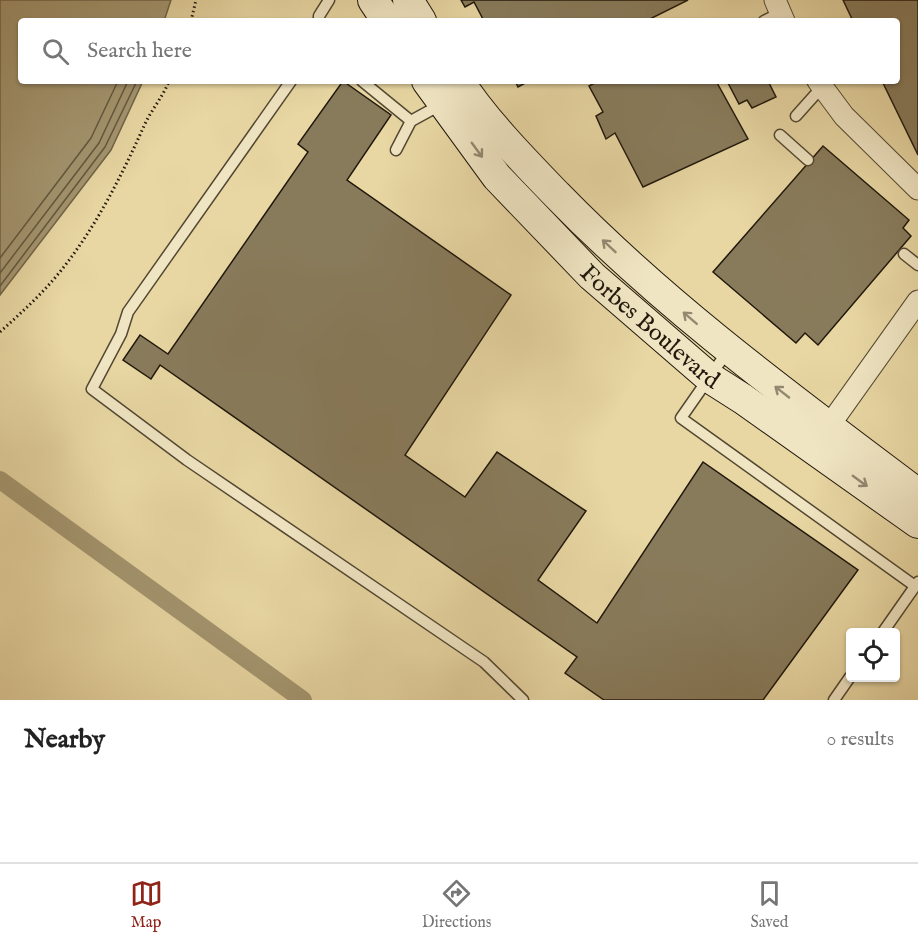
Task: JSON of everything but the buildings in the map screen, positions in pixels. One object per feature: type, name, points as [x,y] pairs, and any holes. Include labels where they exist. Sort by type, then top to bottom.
[{"type":"main road","points":[[373,0],[385,18]]},
{"type":"main road","points":[[408,0],[419,18]]},
{"type":"main road","name":"Forbes Boulevard","points":[[450,91],[586,224],[655,282],[820,437],[918,523]]},
{"type":"main road","name":"Forbes Boulevard","points":[[450,91],[497,177],[592,276],[710,378],[820,437],[918,494]]},
{"type":"street","points":[[820,84],[844,116],[918,189]]},
{"type":"street","points":[[820,437],[918,301]]},
{"type":"lane","points":[[319,18],[328,0]]},
{"type":"lane","points":[[289,84],[128,312],[121,334],[92,389],[187,460],[484,662],[523,700]]},
{"type":"lane","points":[[366,84],[411,122]]},
{"type":"lane","points":[[796,116],[820,84]]},
{"type":"lane","points":[[396,150],[411,122],[450,91]]},
{"type":"lane","points":[[780,135],[808,160]]},
{"type":"lane","points":[[904,254],[918,265]]},
{"type":"lane","points":[[728,350],[681,418],[917,584],[886,628]]},
{"type":"lane","points":[[834,700],[847,682]]},
{"type":"path","points":[[192,18],[196,0]]},
{"type":"path","points":[[0,332],[39,296],[78,248],[105,206],[145,123],[167,84]]},
{"type":"water","points":[[0,0],[171,0],[165,18],[18,18],[18,84],[142,84],[111,150],[0,295]]},
{"type":"waterway","points":[[0,480],[303,700]]}]
